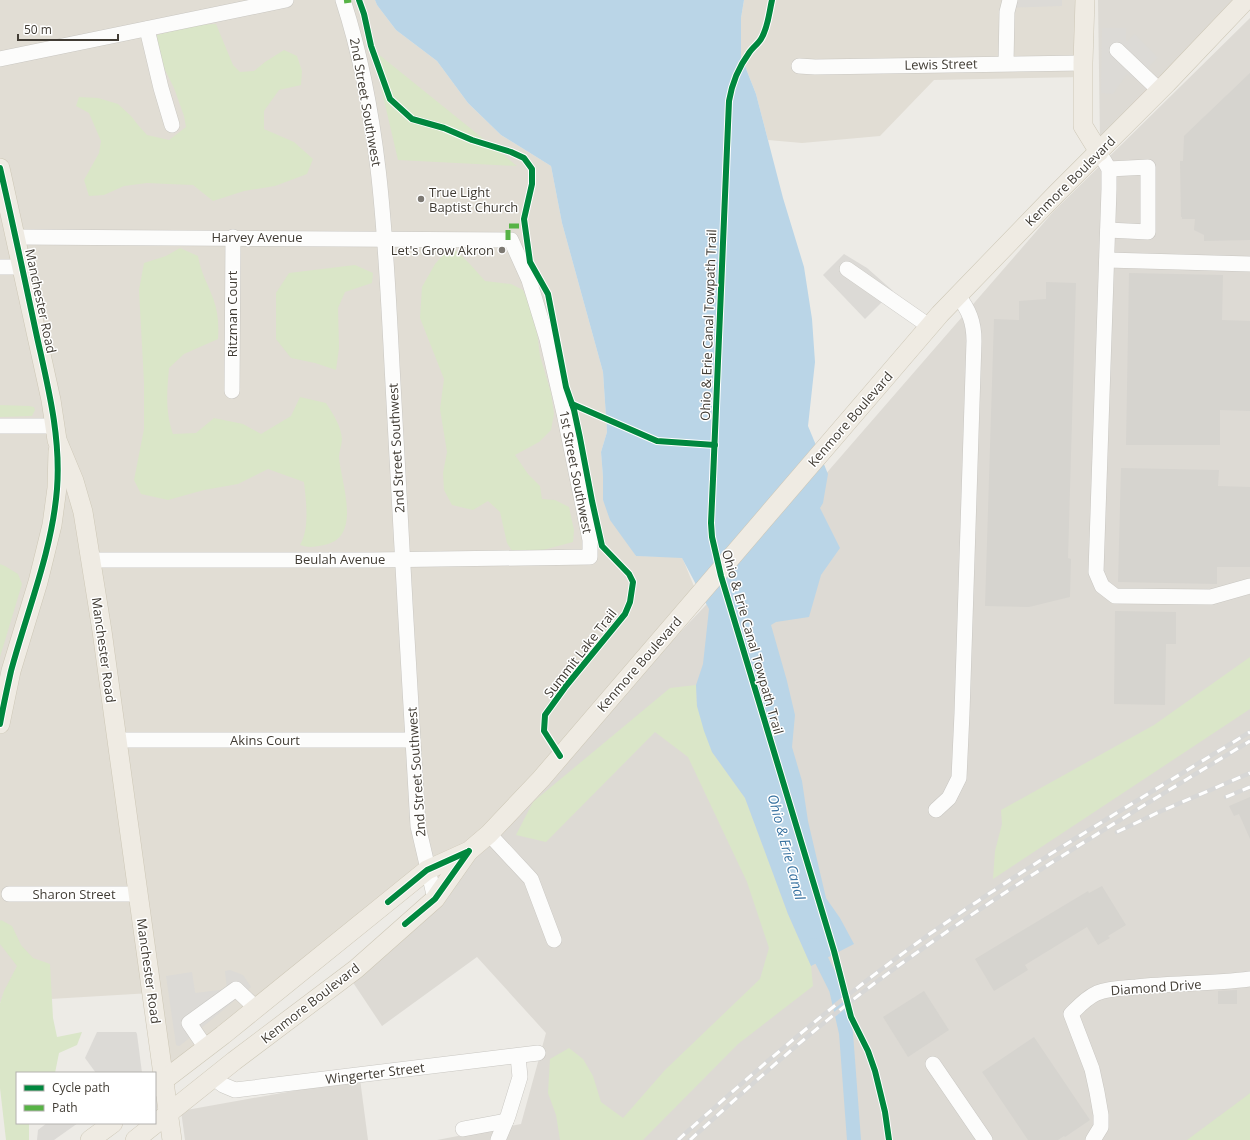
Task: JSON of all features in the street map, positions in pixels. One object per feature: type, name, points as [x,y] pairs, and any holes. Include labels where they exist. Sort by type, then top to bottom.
[{"type":"main road","points":[[1085,0],[1082,63],[1083,126],[1099,152]]},
{"type":"main road","name":"Kenmore Boulevard","points":[[156,1123],[356,969],[435,899],[469,851],[489,834],[541,779],[930,326],[1056,194],[1160,91],[1246,0]]},
{"type":"main road","name":"Manchester Road","points":[[0,168],[16,237],[56,433],[80,501],[102,631],[138,894],[159,1084],[168,1114],[172,1140]]},
{"type":"main road","points":[[0,724],[11,671],[38,582],[52,525],[57,488],[56,433]]},
{"type":"main road","points":[[0,693],[11,671]]},
{"type":"main road","name":"Kenmore Boulevard","points":[[159,1084],[428,870],[469,851]]},
{"type":"main road","points":[[90,1140],[112,1124]]},
{"type":"main road","name":"Kenmore Boulevard","points":[[135,1140],[155,1124]]},
{"type":"street","points":[[0,59],[286,0]]},
{"type":"street","name":"2nd Street Southwest","points":[[344,0],[355,36],[364,76],[376,144],[384,238],[418,826],[435,899]]},
{"type":"street","points":[[1006,64],[1007,12],[1010,0]]},
{"type":"street","points":[[147,29],[161,88],[172,125]]},
{"type":"street","points":[[1117,50],[1160,91]]},
{"type":"street","name":"Lewis Street","points":[[799,66],[1082,63]]},
{"type":"street","points":[[1099,152],[1109,169],[1096,572],[1102,586],[1115,596],[1211,597],[1250,586]]},
{"type":"street","points":[[1108,230],[1148,232],[1148,167],[1109,169]]},
{"type":"street","name":"Harvey Avenue","points":[[16,237],[233,237],[498,240]]},
{"type":"street","name":"Ritzman Court","points":[[232,391],[233,237]]},
{"type":"street","name":"1st Street Southwest","points":[[498,240],[511,240],[529,280],[547,339],[590,540],[590,557]]},
{"type":"street","points":[[1107,260],[1250,264]]},
{"type":"street","points":[[0,267],[22,267]]},
{"type":"street","points":[[847,269],[930,326]]},
{"type":"street","points":[[936,810],[949,798],[959,778],[962,713],[974,328],[967,307],[958,296]]},
{"type":"street","points":[[0,426],[56,433]]},
{"type":"street","name":"Beulah Avenue","points":[[90,560],[590,557]]},
{"type":"street","name":"Akins Court","points":[[117,740],[413,740]]},
{"type":"street","points":[[489,834],[531,879],[554,940]]},
{"type":"street","name":"Sharon Street","points":[[9,894],[138,894]]},
{"type":"street","name":"Diamond Drive","points":[[1093,1140],[1101,1127],[1101,1115],[1097,1092],[1092,1069],[1071,1014],[1089,997],[1108,990],[1157,985],[1228,982],[1250,979]]},
{"type":"street","points":[[206,1048],[189,1023],[236,989],[256,1008]]},
{"type":"street","name":"Wingerter Street","points":[[214,1078],[223,1085],[235,1090],[538,1053]]},
{"type":"street","points":[[498,1140],[506,1121],[520,1077],[518,1056]]},
{"type":"street","points":[[933,1064],[985,1140]]},
{"type":"street","points":[[463,1129],[506,1121]]},
{"type":"shaded area","points":[[0,0],[375,0],[377,5],[396,30],[437,61],[468,103],[501,135],[551,166],[562,223],[603,372],[607,432],[601,452],[603,500],[636,556],[682,557],[698,596],[510,813],[163,1080],[151,993],[0,1002]]},
{"type":"shaded area","points":[[744,0],[1085,0],[1083,77],[934,80],[880,136],[802,143],[768,140],[756,94],[741,56],[741,18]]},
{"type":"shaded area","points":[[1002,0],[1062,0],[1062,6],[1002,8]]},
{"type":"shaded area","points":[[1098,0],[1240,0],[1100,141]]},
{"type":"shaded area","points":[[1250,18],[1250,1140],[437,1140],[521,1124],[546,1033],[477,957],[382,1026],[352,981],[784,522],[1054,211]]},
{"type":"shaded area","points":[[1102,28],[1126,28],[1126,41],[1135,34],[1158,58],[1147,68],[1132,78],[1127,74],[1113,94],[1101,93]]},
{"type":"shaded area","points":[[844,254],[867,268],[893,291],[865,319],[823,275]]},
{"type":"shaded area","points":[[230,970],[243,975],[251,987],[182,1044],[179,1046],[176,1045],[166,976],[192,972],[196,993],[227,989],[225,971]]},
{"type":"shaded area","points":[[97,1032],[136,1032],[142,1072],[95,1072],[85,1058]]},
{"type":"shaded area","points":[[360,1079],[368,1140],[185,1140],[181,1111]]},
{"type":"shaded area","points":[[46,1124],[77,1124],[54,1140],[37,1140],[38,1130]]},
{"type":"green space","points":[[216,24],[233,65],[240,72],[254,71],[284,50],[297,56],[302,71],[301,85],[279,90],[264,111],[264,129],[294,142],[313,159],[307,174],[275,186],[244,191],[213,201],[193,185],[147,183],[124,186],[104,195],[89,196],[84,180],[99,153],[101,141],[89,113],[76,106],[79,97],[98,98],[118,104],[131,116],[147,135],[169,140],[186,127],[184,116],[174,88],[159,58],[157,35],[194,25]]},
{"type":"green space","points":[[372,49],[517,166],[398,160]]},
{"type":"green space","points":[[180,248],[198,256],[202,273],[216,308],[218,318],[218,339],[184,354],[169,368],[167,393],[170,426],[173,434],[196,433],[214,418],[243,424],[261,434],[291,416],[300,397],[326,403],[338,425],[342,439],[339,457],[347,508],[343,532],[336,540],[315,547],[300,545],[306,523],[304,482],[268,469],[238,484],[204,490],[168,500],[141,494],[134,480],[144,429],[144,383],[139,290],[144,263],[166,256]]},
{"type":"green space","points":[[455,250],[485,281],[511,284],[523,290],[535,316],[540,356],[551,393],[554,414],[551,430],[539,442],[515,455],[528,474],[540,486],[542,499],[555,500],[569,507],[574,530],[573,542],[543,550],[512,551],[507,543],[500,512],[488,501],[473,510],[452,505],[444,490],[443,473],[447,452],[440,409],[444,379],[420,318],[422,287],[435,264],[445,253]]},
{"type":"green space","points":[[355,265],[373,273],[372,283],[345,292],[338,308],[339,348],[336,370],[315,363],[291,358],[276,339],[276,293],[289,273]]},
{"type":"green space","points":[[0,405],[29,406],[34,407],[35,410],[32,416],[0,417]]},
{"type":"green space","points":[[0,564],[18,574],[22,584],[0,657]]},
{"type":"green space","points":[[1250,657],[1250,709],[993,879],[995,851],[1002,824],[1001,810],[1154,725]]},
{"type":"green space","points":[[696,685],[697,706],[712,752],[745,798],[788,914],[811,966],[813,986],[738,1044],[643,1140],[560,1140],[556,1115],[548,1093],[550,1059],[569,1048],[583,1059],[593,1076],[601,1102],[623,1118],[665,1070],[760,979],[769,948],[747,882],[688,757],[655,732],[546,842],[516,835],[533,802],[670,688]]},
{"type":"green space","points":[[1,920],[12,926],[21,945],[33,958],[50,964],[53,1018],[57,1037],[82,1032],[77,1045],[59,1053],[55,1072],[16,1072],[16,1124],[29,1124],[29,1140],[6,1140],[0,1088],[0,1003],[4,991],[17,966],[0,944]]},
{"type":"green space","points":[[1250,1093],[1250,1140],[1187,1140],[1245,1097]]},
{"type":"water","points":[[375,0],[744,0],[741,18],[741,56],[756,94],[783,198],[804,267],[812,319],[815,362],[808,426],[828,474],[823,503],[820,508],[840,548],[821,575],[809,617],[776,622],[771,625],[795,715],[792,747],[802,781],[808,821],[826,898],[840,918],[854,944],[811,966],[788,914],[745,798],[712,752],[704,731],[697,706],[696,685],[703,664],[709,609],[682,558],[636,556],[610,520],[603,500],[601,452],[607,432],[603,372],[562,223],[551,166],[501,135],[468,103],[437,61],[396,30],[377,5]]},
{"type":"building","points":[[1250,73],[1250,240],[1204,241],[1204,235],[1194,230],[1195,219],[1182,219],[1181,217],[1180,161],[1183,161],[1184,136]]},
{"type":"building","points":[[1129,273],[1223,275],[1222,320],[1250,321],[1250,411],[1220,410],[1220,445],[1126,445]]},
{"type":"building","points":[[1046,282],[1076,283],[1068,558],[1071,559],[1070,597],[1029,607],[985,606],[994,319],[1019,320],[1019,301],[1046,299]]},
{"type":"building","points":[[1121,468],[1219,470],[1218,486],[1250,487],[1250,567],[1217,567],[1217,584],[1118,582]]},
{"type":"building","points":[[1115,611],[1176,612],[1176,644],[1166,644],[1165,705],[1114,704]]},
{"type":"building","points":[[1250,797],[1250,839],[1239,814],[1234,816],[1229,806]]},
{"type":"building","points":[[1102,886],[1126,925],[1108,936],[1110,938],[1098,945],[1087,927],[1025,965],[1028,970],[994,991],[975,959],[1088,891],[1089,893]]},
{"type":"building","points":[[1237,990],[1237,1004],[1218,1004],[1218,991]]},
{"type":"building","points":[[924,991],[949,1030],[908,1057],[883,1017]]},
{"type":"building","points":[[1034,1037],[1090,1120],[1058,1140],[1028,1140],[982,1072]]},
{"type":"waterway","name":"Ohio & Erie Canal","points":[[814,945],[836,989],[846,1033],[854,1140]]},
{"type":"railway","points":[[678,1140],[829,1010],[924,938],[1044,858],[1250,732]]},
{"type":"railway","points":[[690,1140],[808,1036],[858,996],[927,945],[1018,884],[1250,741]]},
{"type":"railway","points":[[1117,832],[1159,812],[1250,773]]},
{"type":"railway","points":[[1226,797],[1250,787]]},
{"type":"marked path","points":[[344,1],[351,0]]},
{"type":"marked path","points":[[508,240],[508,226],[524,226]]},
{"type":"cycle path","name":"Summit Lake Trail","points":[[359,0],[364,14],[371,46],[390,99],[412,119],[444,128],[472,140],[511,152],[524,158],[532,169],[532,184],[524,219],[530,262],[548,294],[566,387],[574,410],[602,546],[629,574],[633,582],[630,602],[625,614],[566,686],[545,715],[544,731],[560,756]]},
{"type":"cycle path","name":"Ohio & Erie Canal Towpath Trail","points":[[772,0],[767,25],[763,35],[760,41],[750,51],[739,70],[729,101],[711,523],[712,537],[721,576],[834,951],[851,1017],[868,1051],[875,1071],[885,1112],[889,1140]]},
{"type":"cycle path","points":[[0,168],[53,412],[58,470],[57,489],[50,536],[11,671],[0,724]]},
{"type":"cycle path","points":[[572,404],[657,441],[715,445]]},
{"type":"cycle path","points":[[405,924],[435,899],[469,851]]},
{"type":"cycle path","points":[[388,902],[427,870],[467,852]]},
{"type":"place","name":"True Light Baptist Church","points":[[421,199]]},
{"type":"place","name":"Let's Grow Akron","points":[[502,250]]}]
